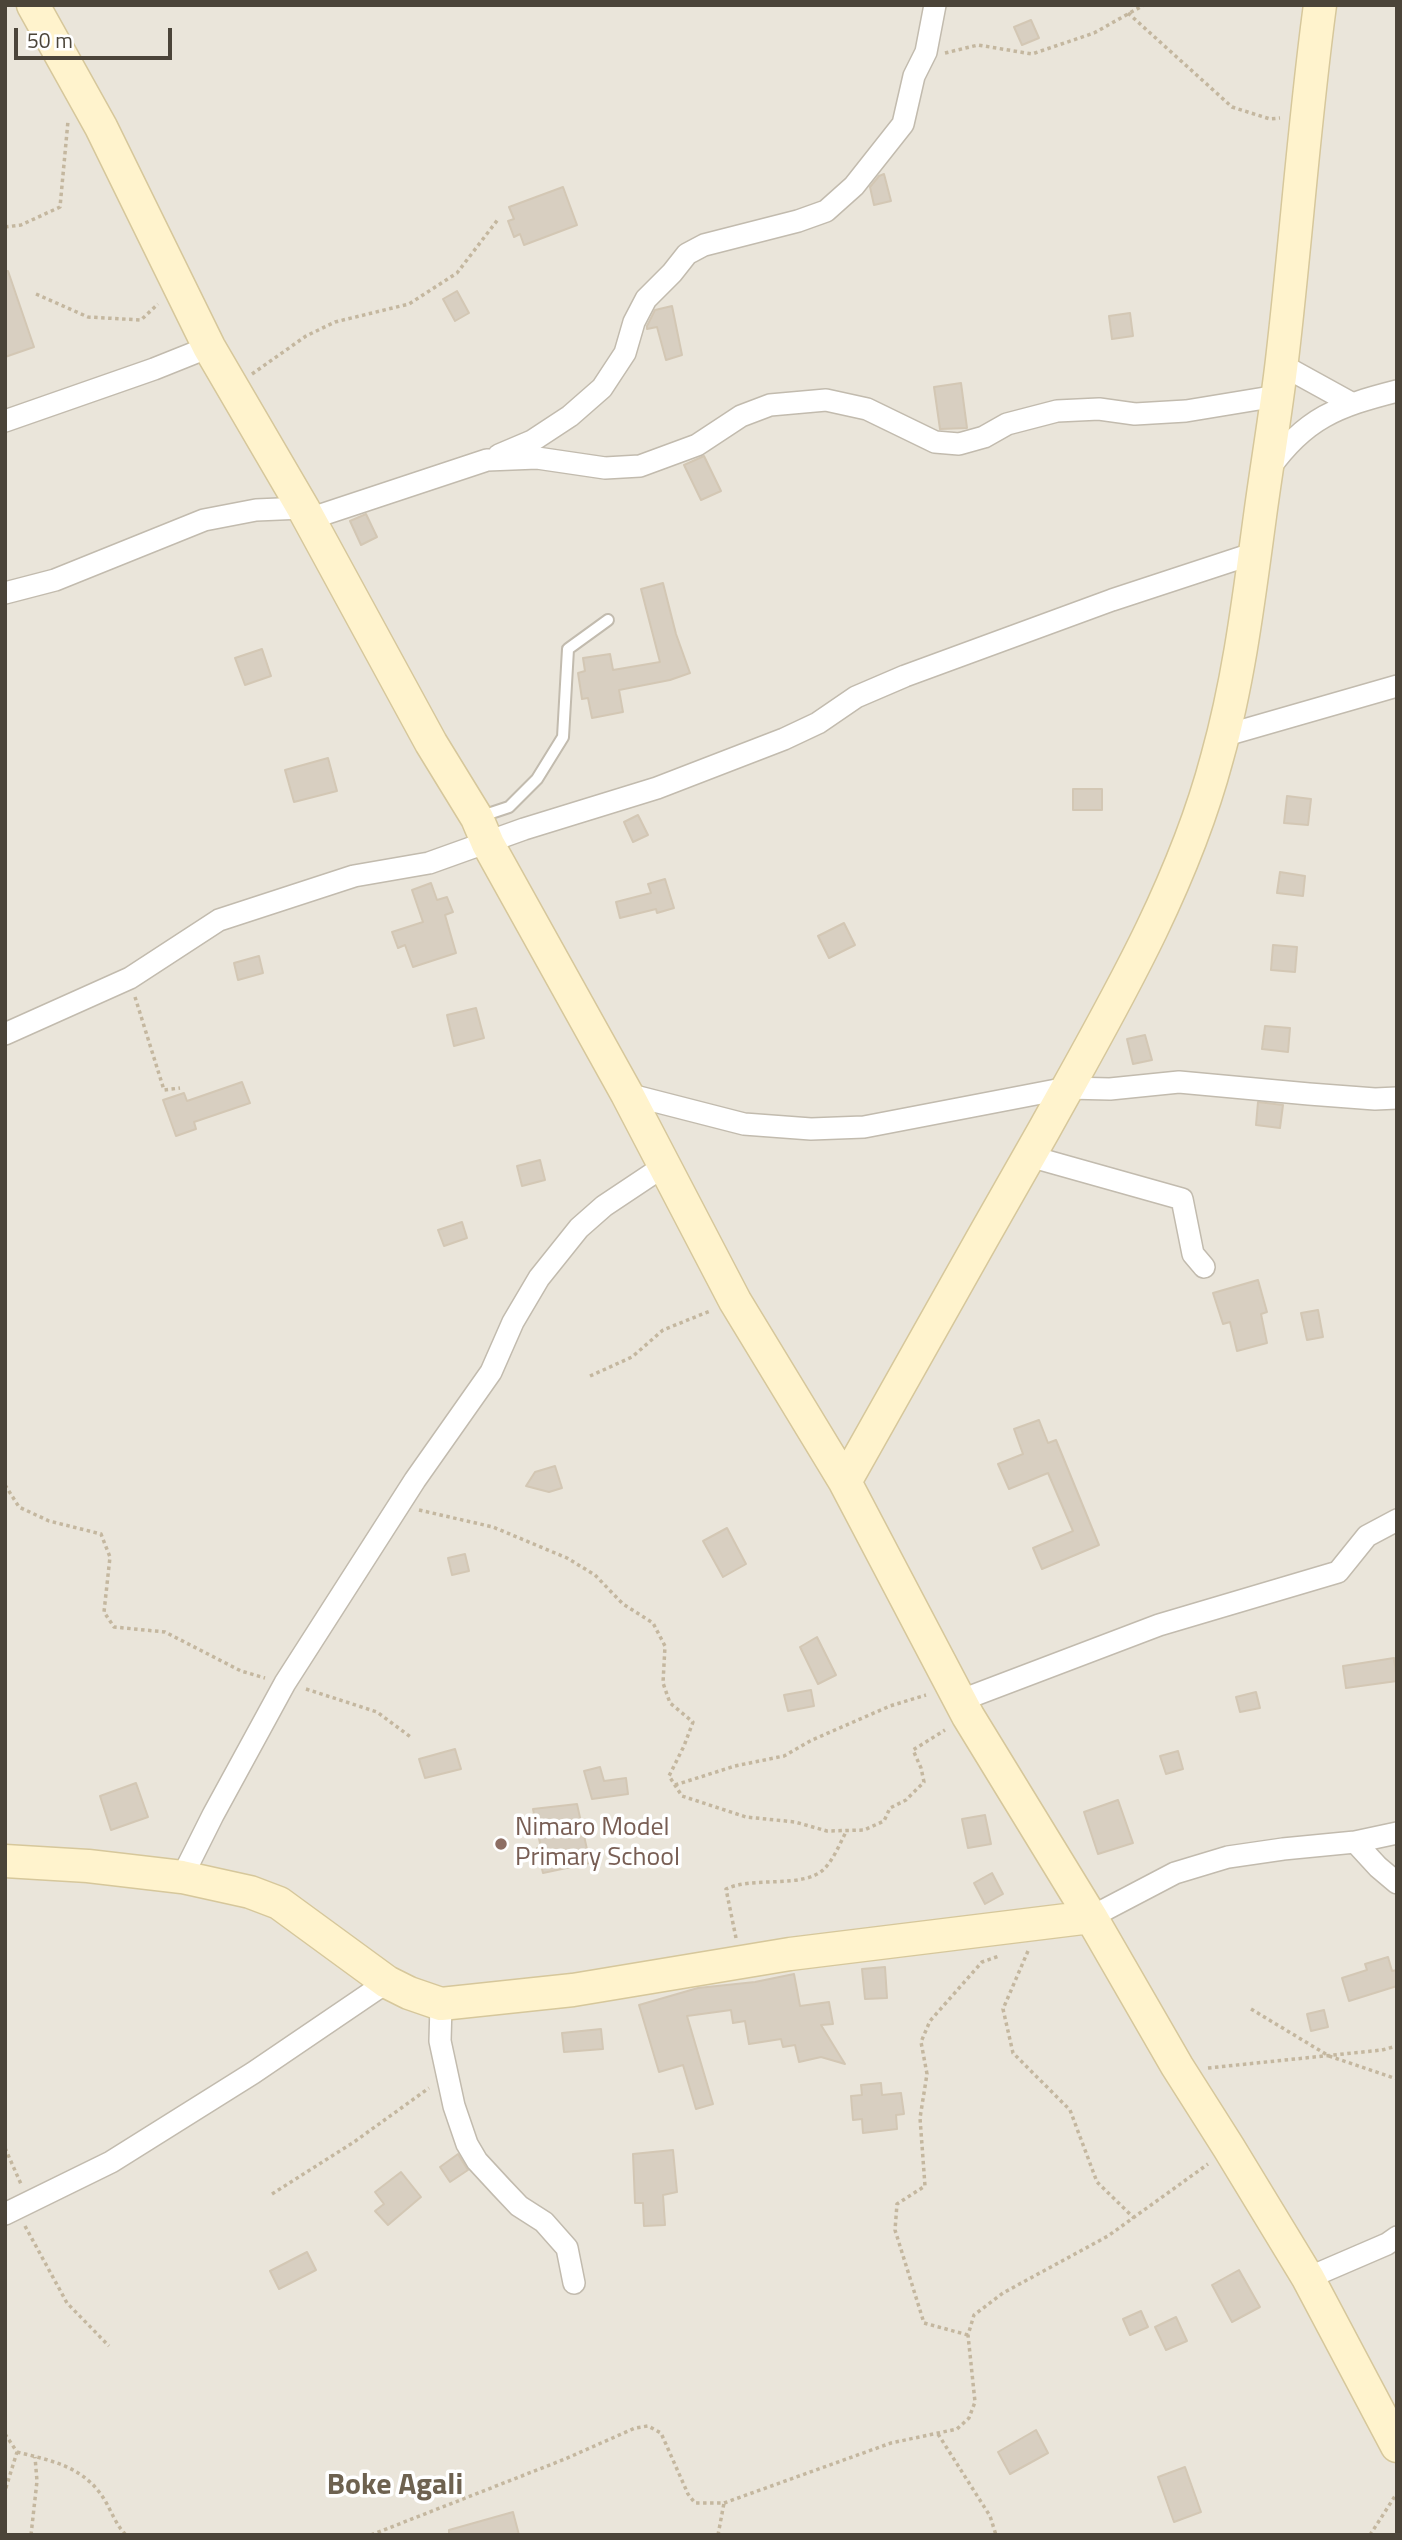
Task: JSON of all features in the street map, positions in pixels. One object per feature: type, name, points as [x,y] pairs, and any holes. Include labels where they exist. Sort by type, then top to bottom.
[{"type":"street","points":[[33,5],[101,127],[209,347],[306,513],[482,831],[588,1029],[627,1094],[735,1301],[845,1482],[960,1701],[1091,1917],[1177,2066],[1308,2278],[1397,2446]]},
{"type":"street","points":[[5,593],[55,580],[204,520],[256,510],[306,513],[487,460],[532,441],[570,416],[602,388],[625,353],[634,322],[646,299],[687,254],[704,245],[798,221],[826,211],[854,186],[903,124],[914,76],[926,52],[935,5]]},
{"type":"street","points":[[845,1482],[1067,1088],[1137,958],[1184,861],[1223,736],[1255,552],[1280,380],[1300,197],[1305,117],[1320,5]]},
{"type":"street","points":[[5,421],[209,347]]},
{"type":"street","points":[[487,460],[537,458],[605,468],[640,466],[697,444],[741,416],[770,405],[826,400],[867,409],[935,442],[959,444],[984,437],[1007,424],[1057,411],[1099,409],[1135,414],[1186,411],[1280,380],[1351,403]]},
{"type":"street","points":[[1266,474],[1285,446],[1318,419],[1351,403],[1397,391]]},
{"type":"street","points":[[5,1034],[130,978],[219,920],[354,876],[429,863],[482,831],[524,829],[657,788],[784,739],[818,723],[856,697],[905,676],[1112,600],[1255,552]]},
{"type":"street","points":[[1223,736],[1397,686]]},
{"type":"street","points":[[627,1094],[744,1124],[811,1129],[864,1126],[1067,1088],[1110,1089],[1179,1082],[1322,1095],[1397,1098]]},
{"type":"street","points":[[1029,1156],[1182,1199],[1193,1254],[1204,1267]]},
{"type":"street","points":[[182,1877],[285,1684],[398,1506],[491,1372],[513,1322],[539,1278],[579,1228],[604,1206],[664,1166]]},
{"type":"street","points":[[960,1701],[1159,1625],[1338,1572],[1367,1536],[1397,1520]]},
{"type":"street","points":[[5,1861],[88,1866],[182,1877],[250,1892],[279,1903],[387,1982],[441,2004],[573,1990],[738,1962],[1035,1922],[1091,1917],[1175,1873],[1228,1857],[1355,1842],[1397,1833]]},
{"type":"street","points":[[1355,1842],[1397,1883]]},
{"type":"street","points":[[17,2208],[111,2162],[253,2073],[387,1982]]},
{"type":"street","points":[[441,2004],[440,2041],[454,2106],[467,2144],[477,2161],[519,2206],[544,2222],[567,2248],[574,2283]]},
{"type":"street","points":[[1308,2278],[1387,2244],[1397,2237]]},
{"type":"lane","points":[[482,831],[537,779],[563,737],[568,649],[608,620]]},
{"type":"path","points":[[926,52],[950,53],[978,45],[1032,54],[1094,33],[1144,5]]},
{"type":"path","points":[[1128,13],[1232,107],[1270,119],[1305,117]]},
{"type":"path","points":[[5,227],[21,225],[60,207],[68,114]]},
{"type":"path","points":[[233,387],[306,336],[335,322],[409,304],[457,273],[499,218]]},
{"type":"path","points":[[36,293],[89,317],[141,320],[178,286]]},
{"type":"path","points":[[130,978],[164,1090],[180,1088]]},
{"type":"path","points":[[590,1376],[632,1357],[663,1329],[735,1301]]},
{"type":"path","points":[[5,1485],[19,1507],[49,1521],[101,1534],[110,1557],[104,1612],[114,1627]]},
{"type":"path","points":[[398,1506],[493,1527],[567,1558],[595,1575],[623,1604],[653,1623],[665,1646],[663,1683],[670,1703],[693,1722],[669,1776],[682,1796],[746,1817],[795,1822],[827,1831],[864,1830],[884,1821],[890,1808],[906,1800],[924,1782],[913,1750],[960,1701]]},
{"type":"path","points":[[675,1785],[735,1766],[784,1756],[812,1740],[890,1706],[960,1701]]},
{"type":"path","points":[[738,1962],[726,1889],[739,1882],[803,1878],[822,1871],[847,1830]]},
{"type":"path","points":[[1017,1951],[1029,1947],[1003,2009],[1013,2053],[1038,2075],[1070,2110],[1097,2182],[1133,2218]]},
{"type":"path","points":[[968,2334],[924,2323],[895,2230],[897,2204],[925,2186],[920,2118],[927,2074],[920,2042],[930,2021],[982,1962],[1006,1955]]},
{"type":"path","points":[[1251,2010],[1329,2056],[1397,2079]]},
{"type":"path","points":[[1177,2066],[1217,2068],[1382,2050],[1397,2046]]},
{"type":"path","points":[[272,2194],[420,2096],[446,2072]]},
{"type":"path","points":[[5,2148],[17,2208],[66,2303],[109,2346]]},
{"type":"path","points":[[371,2535],[565,2459],[635,2428],[648,2426],[660,2432],[688,2494],[695,2503],[724,2503],[891,2443],[957,2429],[969,2418],[975,2402],[968,2334],[974,2315],[1003,2293],[1108,2236],[1230,2148]]},
{"type":"path","points":[[5,2434],[17,2452],[72,2468],[99,2491],[119,2528],[126,2535]]},
{"type":"path","points":[[938,2434],[990,2516],[996,2535]]},
{"type":"path","points":[[5,2491],[17,2452]]},
{"type":"path","points":[[31,2535],[37,2481],[35,2457]]},
{"type":"path","points":[[1370,2535],[1397,2493]]},
{"type":"path","points":[[718,2535],[724,2503]]},
{"type":"shaded area","points":[[5,5],[1397,5],[1397,2535],[5,2535]]},
{"type":"building","points":[[1031,20],[1039,38],[1022,45],[1014,27]]},
{"type":"building","points":[[884,174],[891,201],[874,205],[870,187]]},
{"type":"building","points":[[563,187],[577,225],[524,245],[520,234],[514,237],[508,221],[514,219],[509,207]]},
{"type":"building","points":[[5,271],[8,271],[34,347],[5,357]]},
{"type":"building","points":[[457,291],[469,313],[455,321],[443,299]]},
{"type":"building","points":[[672,306],[682,355],[666,360],[657,327],[647,329],[647,326],[655,310]]},
{"type":"building","points":[[1130,313],[1133,336],[1112,339],[1109,316]]},
{"type":"building","points":[[961,383],[967,428],[940,429],[934,387]]},
{"type":"building","points":[[704,456],[721,491],[701,500],[684,465]]},
{"type":"building","points":[[366,514],[377,537],[361,545],[350,521]]},
{"type":"building","points":[[663,583],[676,634],[690,673],[670,680],[619,690],[623,712],[592,718],[588,698],[582,699],[578,673],[585,671],[583,658],[610,654],[613,670],[660,662],[641,589]]},
{"type":"building","points":[[262,649],[271,676],[245,685],[235,658]]},
{"type":"building","points":[[328,758],[337,791],[294,802],[285,770]]},
{"type":"building","points":[[1073,789],[1102,789],[1102,810],[1073,810]]},
{"type":"building","points":[[1287,796],[1311,799],[1308,825],[1284,823]]},
{"type":"building","points":[[638,815],[648,835],[633,842],[624,822]]},
{"type":"building","points":[[1280,872],[1305,876],[1303,896],[1277,893]]},
{"type":"building","points":[[665,879],[674,908],[657,913],[656,909],[620,918],[616,902],[651,893],[648,884]]},
{"type":"building","points":[[431,883],[437,900],[447,897],[453,912],[445,915],[456,953],[413,967],[405,945],[398,948],[392,932],[423,922],[412,890]]},
{"type":"building","points":[[844,923],[855,945],[829,958],[818,936]]},
{"type":"building","points":[[1273,945],[1297,947],[1295,972],[1271,970]]},
{"type":"building","points":[[259,956],[263,973],[238,980],[234,963]]},
{"type":"building","points":[[476,1008],[484,1038],[454,1046],[447,1015]]},
{"type":"building","points":[[1265,1026],[1290,1028],[1288,1052],[1262,1049]]},
{"type":"building","points":[[1145,1035],[1152,1060],[1133,1064],[1127,1039]]},
{"type":"building","points":[[242,1082],[250,1103],[194,1122],[196,1129],[176,1136],[163,1100],[184,1093],[187,1101]]},
{"type":"building","points":[[1258,1102],[1283,1105],[1280,1128],[1256,1125]]},
{"type":"building","points":[[540,1160],[545,1180],[522,1186],[517,1166]]},
{"type":"building","points":[[462,1222],[467,1238],[444,1246],[438,1230]]},
{"type":"building","points":[[1258,1280],[1267,1312],[1261,1314],[1267,1343],[1237,1351],[1230,1322],[1223,1324],[1213,1293]]},
{"type":"building","points":[[1318,1310],[1323,1337],[1307,1340],[1301,1313]]},
{"type":"building","points":[[1039,1420],[1048,1443],[1056,1440],[1099,1545],[1042,1569],[1033,1548],[1073,1531],[1048,1473],[1009,1489],[998,1464],[1023,1454],[1014,1429]]},
{"type":"building","points":[[555,1466],[562,1488],[549,1492],[526,1486],[535,1472]]},
{"type":"building","points":[[727,1528],[746,1564],[723,1577],[703,1541]]},
{"type":"building","points":[[465,1554],[469,1571],[452,1575],[448,1558]]},
{"type":"building","points":[[817,1637],[836,1675],[818,1684],[800,1647]]},
{"type":"building","points":[[1394,1658],[1397,1681],[1346,1688],[1343,1666]]},
{"type":"building","points":[[811,1690],[814,1706],[788,1711],[784,1695]]},
{"type":"building","points":[[1256,1692],[1260,1708],[1240,1712],[1236,1697]]},
{"type":"building","points":[[455,1749],[461,1769],[425,1778],[419,1759]]},
{"type":"building","points":[[1178,1751],[1183,1769],[1166,1774],[1160,1756]]},
{"type":"building","points":[[600,1767],[604,1781],[626,1778],[628,1794],[592,1799],[584,1771]]},
{"type":"building","points":[[136,1783],[148,1817],[111,1830],[100,1796]]},
{"type":"building","points":[[1118,1800],[1133,1843],[1098,1854],[1084,1812]]},
{"type":"building","points":[[577,1804],[590,1863],[543,1873],[533,1809]]},
{"type":"building","points":[[985,1815],[991,1844],[968,1848],[962,1819]]},
{"type":"building","points":[[992,1873],[1003,1894],[985,1904],[974,1883]]},
{"type":"building","points":[[1388,1957],[1392,1971],[1397,1970],[1397,1986],[1349,2001],[1342,1978],[1367,1970],[1365,1964]]},
{"type":"building","points":[[885,1967],[887,1998],[865,1999],[862,1969]]},
{"type":"building","points":[[794,1974],[800,2006],[829,2002],[833,2024],[821,2025],[845,2064],[821,2057],[799,2062],[795,2045],[783,2047],[781,2039],[749,2044],[745,2021],[733,2023],[731,2010],[687,2016],[713,2104],[696,2109],[683,2065],[659,2072],[639,2005],[698,1988],[755,1982]]},
{"type":"building","points":[[1324,2010],[1328,2027],[1311,2031],[1307,2014]]},
{"type":"building","points":[[601,2029],[603,2049],[564,2052],[562,2033]]},
{"type":"building","points":[[881,2083],[882,2095],[901,2093],[904,2114],[896,2115],[897,2129],[863,2133],[862,2119],[853,2120],[851,2096],[862,2095],[861,2085]]},
{"type":"building","points":[[673,2150],[677,2192],[663,2195],[665,2225],[644,2226],[643,2203],[635,2203],[633,2154]]},
{"type":"building","points":[[458,2154],[468,2170],[450,2182],[440,2167]]},
{"type":"building","points":[[401,2172],[421,2197],[388,2225],[375,2211],[384,2204],[375,2192]]},
{"type":"building","points":[[307,2252],[316,2270],[279,2289],[270,2271]]},
{"type":"building","points":[[1239,2270],[1260,2307],[1232,2322],[1212,2285]]},
{"type":"building","points":[[1141,2311],[1148,2327],[1130,2335],[1123,2319]]},
{"type":"building","points":[[1176,2317],[1187,2341],[1166,2350],[1155,2327]]},
{"type":"building","points":[[1036,2430],[1048,2453],[1010,2474],[998,2452]]},
{"type":"building","points":[[1185,2467],[1201,2512],[1174,2522],[1158,2477]]},
{"type":"building","points":[[513,2512],[519,2535],[449,2535],[449,2530]]},
{"type":"place","name":"Nimaro Model Primary School","points":[[501,1844]]},
{"type":"district","name":"Boke Agali","points":[[395,2487]]}]
